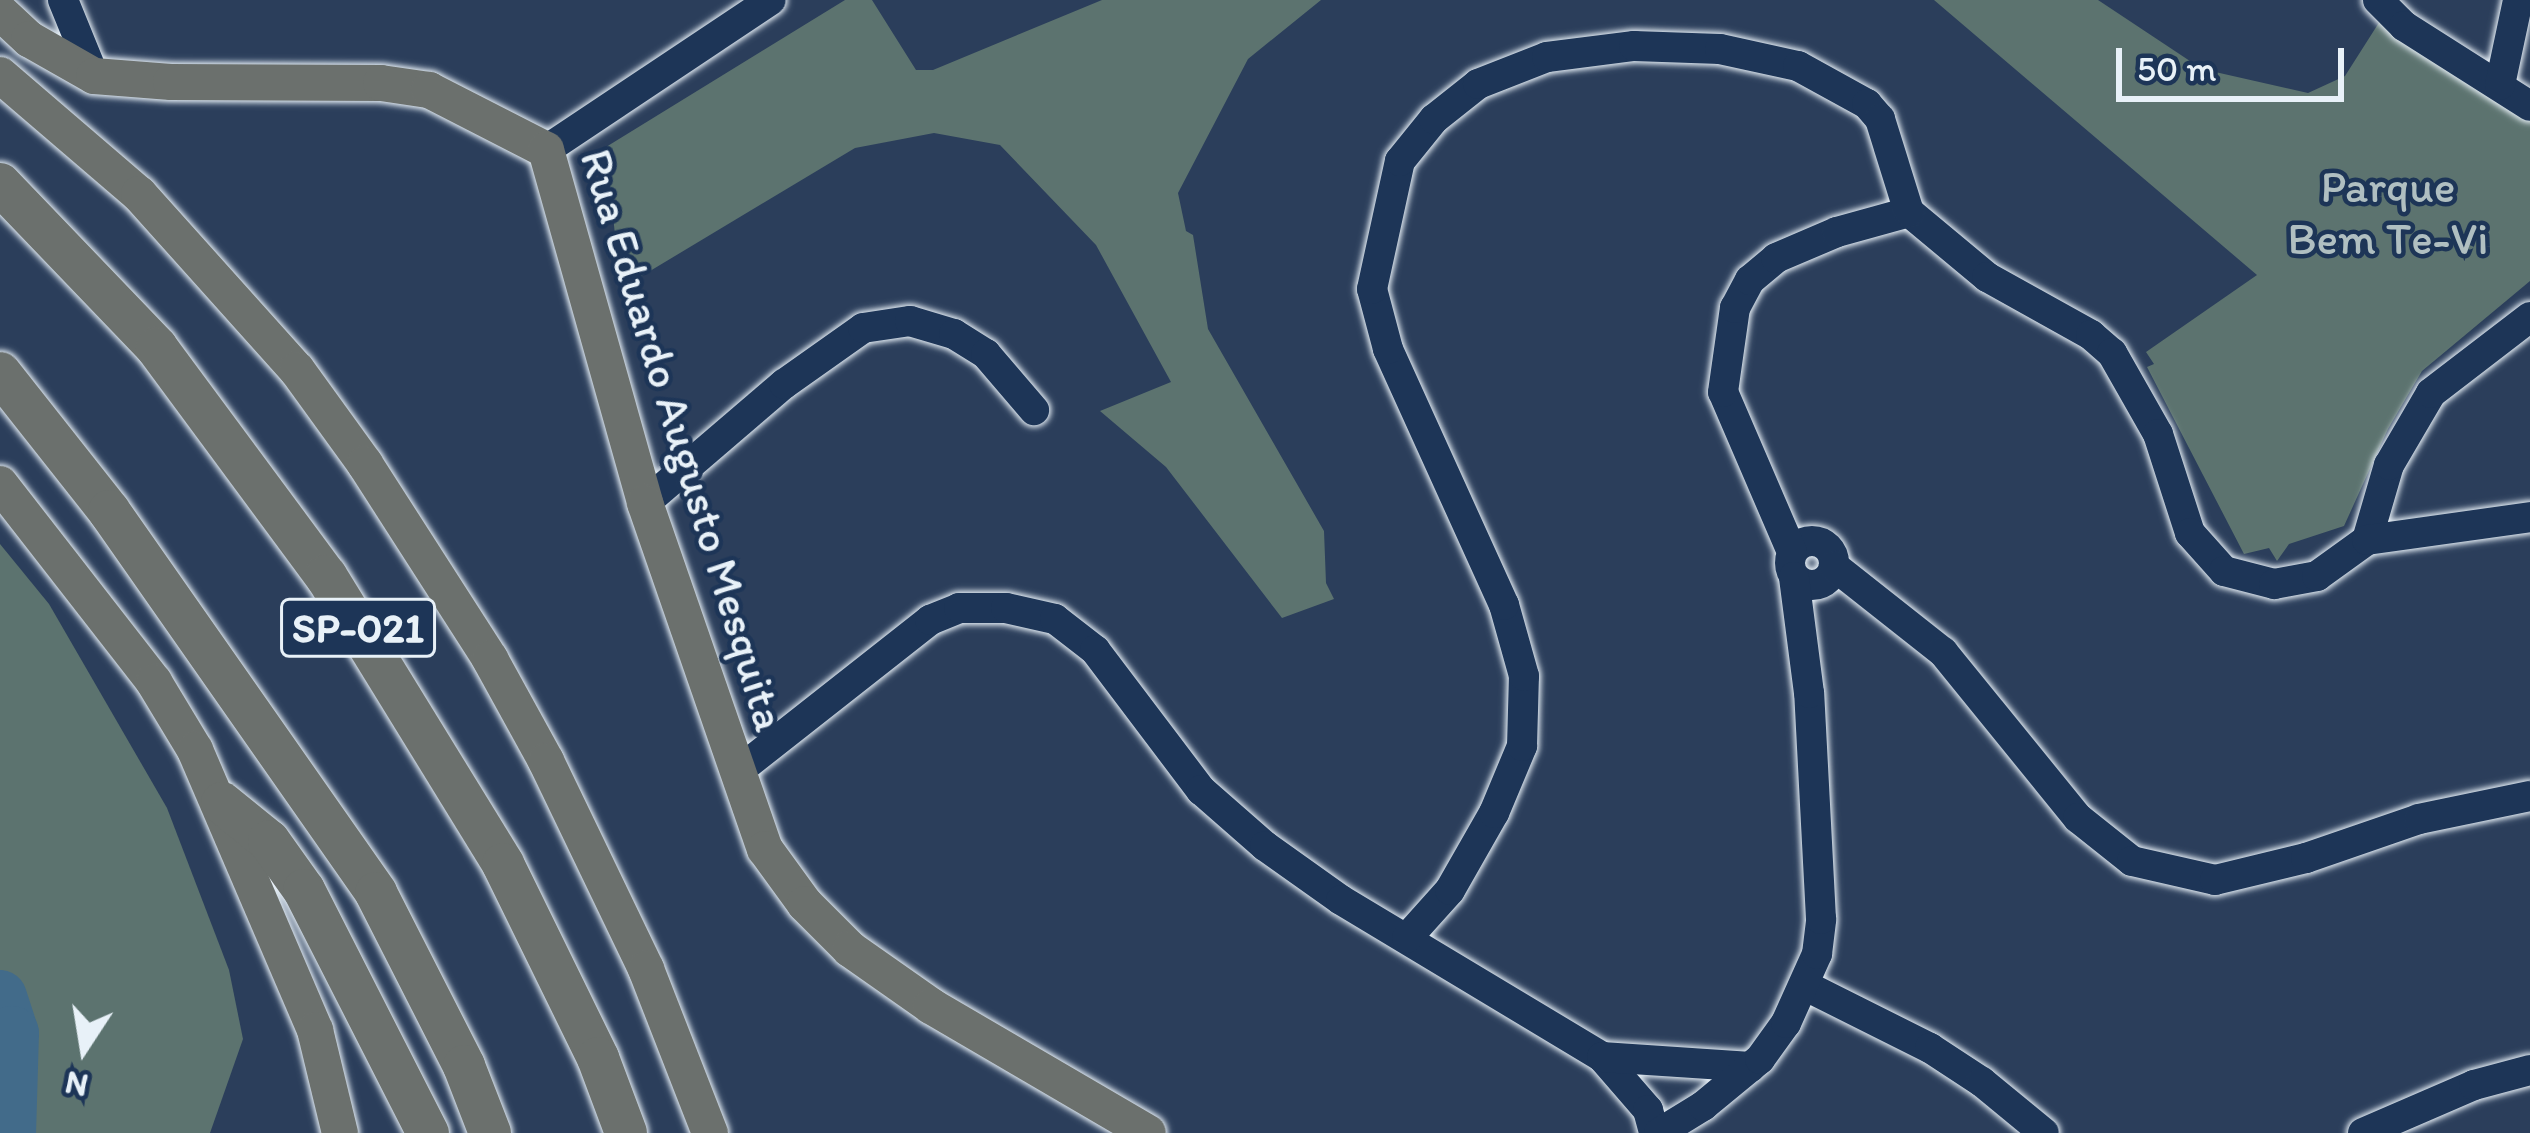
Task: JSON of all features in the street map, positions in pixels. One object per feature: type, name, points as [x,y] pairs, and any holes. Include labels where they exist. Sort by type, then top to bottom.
[{"type":"highway","name":"SP-021","points":[[0,184],[158,347],[326,576],[503,864],[598,1058],[626,1133]]},
{"type":"highway","name":"SP-021","points":[[0,373],[109,511],[376,892],[464,1066],[490,1133]]},
{"type":"highway","points":[[222,803],[269,841],[304,890],[428,1133]]},
{"type":"main road","name":"Rua Eduardo Augusto Mesquita","points":[[0,12],[29,39],[94,76],[171,82],[381,83],[429,90],[546,150],[645,503],[765,849],[805,904],[850,949],[931,1006],[1148,1133]]},
{"type":"main road","points":[[0,74],[139,194],[297,370],[365,464],[466,620],[546,761],[646,970],[710,1133]]},
{"type":"main road","points":[[0,484],[154,682],[222,803],[315,1030],[340,1133]]},
{"type":"street","points":[[63,0],[94,76]]},
{"type":"street","points":[[546,150],[771,0]]},
{"type":"street","points":[[2378,0],[2404,26],[2530,106]]},
{"type":"street","points":[[2500,85],[2518,0]]},
{"type":"street","points":[[1407,938],[1450,890],[1494,813],[1522,746],[1524,676],[1504,605],[1388,349],[1372,290],[1400,161],[1434,119],[1478,84],[1547,57],[1634,46],[1720,49],[1798,66],[1867,104],[1880,119],[1909,212],[1987,277],[2091,334],[2130,376],[2158,434],[2189,533],[2224,571],[2274,584],[2318,576],[2367,540],[2530,517]]},
{"type":"street","points":[[737,772],[929,620],[959,608],[1006,608],[1055,619],[1095,650],[1201,790],[1264,846],[1602,1057],[1648,1110],[1656,1133],[1751,1066],[1786,1024],[1806,986],[1821,919],[1809,692],[1793,564],[1724,392],[1735,308],[1750,280],[1776,258],[1837,232],[1909,212]]},
{"type":"street","points":[[2367,540],[2389,465],[2431,393],[2530,317]]},
{"type":"street","points":[[645,503],[784,384],[863,328],[910,321],[954,334],[986,354],[1034,410]]},
{"type":"street","points":[[1793,564],[1820,584],[1834,566],[1943,652],[2078,818],[2132,861],[2215,880],[2306,858],[2419,820],[2530,796]]},
{"type":"street","points":[[1806,986],[1930,1048],[1982,1082],[2044,1133]]},
{"type":"street","points":[[1602,1057],[1751,1066]]},
{"type":"street","points":[[2363,1133],[2474,1085],[2530,1070]]},
{"type":"green space","points":[[845,0],[872,0],[916,70],[933,70],[1102,0],[1321,0],[1248,59],[1178,193],[1186,231],[1193,235],[1208,329],[1324,531],[1326,583],[1334,599],[1282,618],[1166,467],[1100,411],[1171,382],[1096,245],[1000,145],[934,133],[855,148],[635,280],[615,235],[606,147]]},
{"type":"green space","name":"Parque Bem Te-Vi","points":[[1934,0],[2098,0],[2202,69],[2308,93],[2345,76],[2380,21],[2530,120],[2530,281],[2422,371],[2388,429],[2344,526],[2289,544],[2277,561],[2269,548],[2244,554],[2147,367],[2154,364],[2146,352],[2257,275]]},
{"type":"green space","points":[[0,544],[49,604],[167,808],[229,970],[243,1039],[210,1133],[0,1133]]},
{"type":"waterway","points":[[0,997],[12,1033],[9,1133]]}]
